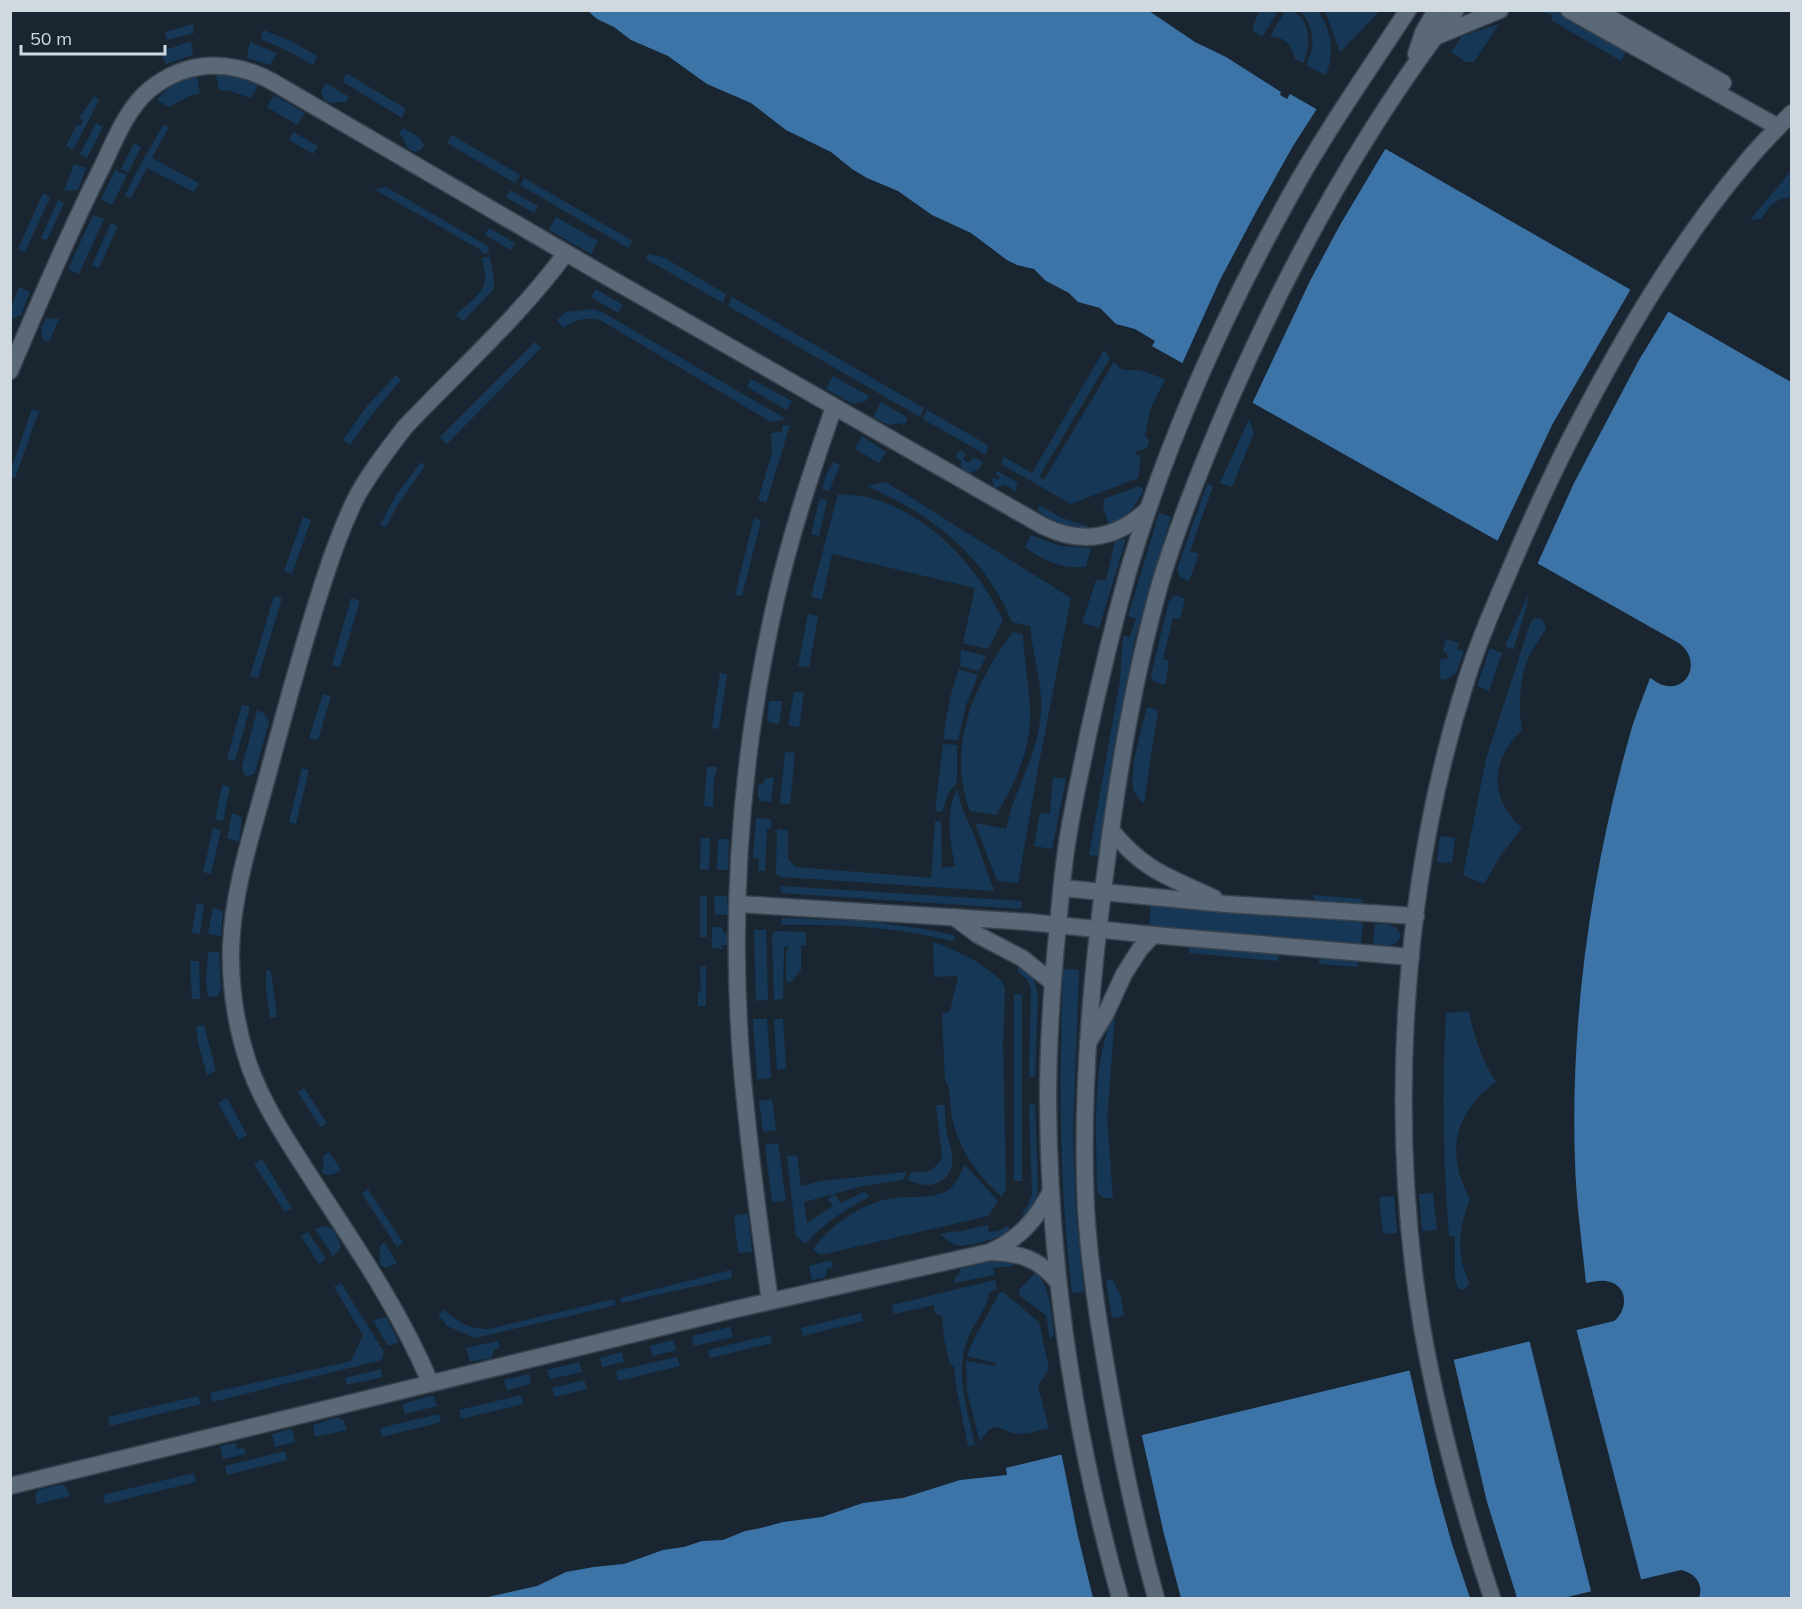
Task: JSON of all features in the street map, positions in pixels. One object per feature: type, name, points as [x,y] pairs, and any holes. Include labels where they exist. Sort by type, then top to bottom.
[{"type":"street","points":[[1120,1599],[1102,1530],[1076,1405],[1058,1282],[1051,1191],[1048,1063],[1052,982],[1067,846],[1103,665],[1129,568],[1190,399],[1268,236],[1317,150],[1408,10]]},
{"type":"street","points":[[1414,67],[1423,33],[1436,10]]},
{"type":"street","points":[[1156,1599],[1130,1493],[1100,1335],[1086,1213],[1084,1128],[1087,1044],[1098,929],[1111,830],[1134,693],[1158,594],[1183,517],[1223,416],[1268,315],[1350,164],[1389,103],[1456,10]]},
{"type":"street","points":[[1434,38],[1500,10]]},
{"type":"street","points":[[1569,10],[1785,120]]},
{"type":"street","points":[[1596,10],[1785,120]]},
{"type":"street","points":[[1605,10],[1619,24]]},
{"type":"street","points":[[10,371],[62,250],[127,117],[140,99],[170,76],[193,68],[234,67],[261,75],[566,253],[1054,531],[1077,537],[1100,536],[1121,529],[1149,508]]},
{"type":"street","points":[[1492,1599],[1448,1447],[1422,1325],[1409,1221],[1405,1133],[1406,1046],[1411,957],[1421,870],[1436,794],[1445,753],[1468,674],[1506,577],[1548,484],[1589,402],[1672,262],[1716,199],[1744,164],[1785,120]]},
{"type":"street","points":[[429,1382],[410,1337],[373,1272],[282,1131],[258,1089],[242,1043],[234,1003],[231,971],[233,923],[250,841],[290,691],[335,545],[358,495],[377,464],[405,427],[522,307],[566,253]]},
{"type":"street","points":[[770,1300],[742,1068],[738,986],[738,904],[747,772],[767,642],[778,588],[796,518],[834,407]]},
{"type":"street","points":[[1111,830],[1151,869],[1226,904]]},
{"type":"street","points":[[1062,888],[1226,904],[1416,916]]},
{"type":"street","points":[[738,904],[1058,925],[1411,957]]},
{"type":"street","points":[[953,917],[978,935],[1022,958],[1052,982]]},
{"type":"street","points":[[1087,1044],[1106,1013],[1124,974],[1140,949],[1153,935]]},
{"type":"street","points":[[10,1486],[770,1300],[990,1252],[1009,1242],[1026,1229],[1040,1211],[1051,1191]]},
{"type":"street","points":[[990,1252],[1033,1259],[1058,1282]]},
{"type":"shaded area","points":[[588,11],[1149,11],[1195,42],[1226,57],[1281,92],[1280,95],[1287,99],[1290,94],[1791,382],[1791,1598],[1699,1598],[1700,1588],[1697,1580],[1694,1576],[1681,1570],[1563,1598],[484,1598],[537,1586],[566,1572],[624,1564],[663,1550],[702,1541],[723,1540],[745,1531],[783,1522],[822,1517],[863,1503],[903,1498],[960,1480],[1007,1475],[1006,1468],[1614,1321],[1624,1304],[1619,1287],[1606,1281],[1586,1283],[1577,1192],[1574,1108],[1580,1001],[1586,948],[1604,841],[1616,789],[1631,730],[1650,678],[1663,685],[1680,684],[1686,679],[1691,665],[1685,649],[1677,642],[1152,346],[1155,341],[1135,329],[1116,324],[1100,308],[1078,302],[1069,293],[1046,281],[1034,269],[1007,260],[971,233],[932,215],[898,191],[867,178],[831,152],[786,130],[751,103],[707,84],[668,56],[631,40]]},
{"type":"shaded area","points":[[1259,11],[1278,11],[1262,37],[1252,30]]},
{"type":"shaded area","points":[[1285,11],[1294,12],[1300,16],[1307,30],[1308,48],[1303,63],[1295,59],[1287,43],[1270,36]]},
{"type":"shaded area","points":[[1300,11],[1318,11],[1326,26],[1331,51],[1325,75],[1306,65],[1311,51],[1312,37],[1309,24]]},
{"type":"shaded area","points":[[1325,11],[1380,11],[1340,52]]},
{"type":"shaded area","points":[[1539,11],[1558,11],[1627,50],[1621,61],[1551,20],[1553,15]]},
{"type":"shaded area","points":[[193,24],[194,33],[167,40],[165,32]]},
{"type":"shaded area","points":[[1499,24],[1474,62],[1466,62],[1451,52],[1462,36]]},
{"type":"shaded area","points":[[263,30],[291,41],[317,56],[313,65],[261,39]]},
{"type":"shaded area","points":[[191,41],[193,55],[166,64],[160,52]]},
{"type":"shaded area","points":[[250,42],[277,53],[270,65],[247,58]]},
{"type":"shaded area","points":[[346,73],[406,109],[402,118],[343,82]]},
{"type":"shaded area","points":[[216,74],[238,77],[258,85],[251,98],[219,90]]},
{"type":"shaded area","points":[[197,77],[200,93],[169,107],[157,100],[175,84]]},
{"type":"shaded area","points":[[326,83],[349,97],[345,103],[325,101],[321,92]]},
{"type":"shaded area","points":[[274,95],[305,113],[297,125],[267,107]]},
{"type":"shaded area","points":[[94,96],[99,100],[73,150],[66,146],[77,124],[80,126],[83,120],[79,118]]},
{"type":"shaded area","points":[[96,123],[103,127],[87,158],[80,154]]},
{"type":"shaded area","points":[[163,125],[169,127],[152,158],[199,183],[194,192],[147,168],[131,198],[125,196],[137,171]]},
{"type":"shaded area","points":[[403,128],[420,138],[424,145],[422,149],[415,152],[406,146],[399,134]]},
{"type":"shaded area","points":[[293,132],[318,146],[313,154],[289,140]]},
{"type":"shaded area","points":[[452,135],[520,175],[515,183],[447,143]]},
{"type":"shaded area","points":[[134,143],[141,147],[128,173],[121,169]]},
{"type":"shaded area","points":[[74,164],[86,168],[78,190],[64,191]]},
{"type":"shaded area","points":[[115,170],[127,175],[112,205],[101,199]]},
{"type":"shaded area","points":[[1791,171],[1791,197],[1773,204],[1761,219],[1750,220]]},
{"type":"shaded area","points":[[524,178],[633,241],[628,248],[520,185]]},
{"type":"shaded area","points":[[386,187],[488,246],[489,253],[482,254],[481,250],[374,189]]},
{"type":"shaded area","points":[[510,190],[538,206],[534,213],[506,197]]},
{"type":"shaded area","points":[[43,193],[50,197],[25,252],[18,249]]},
{"type":"shaded area","points":[[58,200],[64,203],[47,240],[41,238]]},
{"type":"shaded area","points":[[93,215],[104,219],[79,274],[68,269]]},
{"type":"shaded area","points":[[556,217],[598,241],[591,254],[549,230]]},
{"type":"shaded area","points":[[111,223],[118,226],[99,268],[92,265]]},
{"type":"shaded area","points":[[489,228],[515,243],[511,250],[485,235]]},
{"type":"shaded area","points":[[648,254],[663,257],[726,294],[723,303],[646,259]]},
{"type":"shaded area","points":[[490,257],[494,289],[463,321],[456,315],[477,296],[483,287],[485,276],[482,258]]},
{"type":"shaded area","points":[[19,287],[30,292],[21,315],[14,319],[11,317],[11,307]]},
{"type":"shaded area","points":[[596,289],[623,305],[618,313],[591,297]]},
{"type":"shaded area","points":[[732,297],[924,408],[920,417],[728,306]]},
{"type":"shaded area","points":[[593,309],[604,313],[786,419],[771,422],[600,320],[581,320],[564,328],[557,320],[566,312]]},
{"type":"shaded area","points":[[46,318],[59,319],[49,342],[43,340],[41,328]]},
{"type":"shaded area","points":[[535,342],[541,348],[447,444],[440,437]]},
{"type":"shaded area","points":[[1104,350],[1110,358],[1039,477],[1044,480],[1114,362],[1124,370],[1140,370],[1165,379],[1150,410],[1145,436],[1149,440],[1148,446],[1136,451],[1136,455],[1141,455],[1138,478],[1071,504],[1001,464],[1004,457],[1032,473]]},
{"type":"shaded area","points":[[396,375],[401,380],[350,445],[343,440],[367,406]]},
{"type":"shaded area","points":[[833,376],[869,396],[866,401],[853,404],[826,389]]},
{"type":"shaded area","points":[[751,379],[792,401],[787,410],[747,387]]},
{"type":"shaded area","points":[[881,402],[908,418],[904,425],[900,423],[889,425],[873,417]]},
{"type":"shaded area","points":[[32,409],[39,411],[15,478],[11,477],[11,470]]},
{"type":"shaded area","points":[[927,410],[988,445],[986,455],[923,419]]},
{"type":"shaded area","points":[[1249,419],[1254,433],[1232,487],[1220,483]]},
{"type":"shaded area","points":[[790,425],[766,503],[758,500],[772,453],[771,433],[782,432],[782,426]]},
{"type":"shaded area","points":[[862,436],[886,452],[879,463],[855,449]]},
{"type":"shaded area","points":[[960,450],[966,454],[963,459],[969,463],[973,457],[983,462],[979,469],[970,473],[962,469],[961,460],[955,457]]},
{"type":"shaded area","points":[[421,462],[425,466],[397,506],[386,527],[380,525],[397,494]]},
{"type":"shaded area","points":[[833,462],[840,465],[829,491],[822,489]]},
{"type":"shaded area","points":[[997,471],[1018,483],[1015,491],[1005,485],[994,488],[992,480],[994,477],[998,480],[1000,477],[996,474]]},
{"type":"shaded area","points":[[886,482],[1071,598],[1018,883],[997,881],[975,823],[1006,829],[1034,748],[1040,724],[1041,699],[1030,626],[1012,622],[987,576],[953,539],[913,510],[867,486]]},
{"type":"shaded area","points":[[1207,484],[1213,486],[1190,551],[1199,554],[1189,581],[1180,577],[1177,569]]},
{"type":"shaded area","points":[[1139,486],[1143,491],[1137,502],[1125,516],[1109,525],[1103,507],[1104,499]]},
{"type":"shaded area","points":[[838,494],[872,498],[903,511],[939,535],[954,550],[981,583],[1003,620],[988,649],[963,643],[975,588],[832,554],[822,600],[811,596]]},
{"type":"shaded area","points":[[820,498],[827,501],[819,536],[811,534]]},
{"type":"shaded area","points":[[1039,505],[1062,518],[1087,526],[1088,532],[1061,526],[1038,511]]},
{"type":"shaded area","points":[[1159,513],[1171,517],[1135,639],[1098,856],[1089,855],[1120,681],[1123,636],[1130,637],[1136,619],[1128,616]]},
{"type":"shaded area","points":[[303,517],[311,520],[292,574],[284,571]]},
{"type":"shaded area","points":[[754,518],[761,521],[742,596],[735,595]]},
{"type":"shaded area","points":[[1031,535],[1060,546],[1091,548],[1086,567],[1061,565],[1039,556],[1025,547]]},
{"type":"shaded area","points":[[1126,539],[1099,628],[1082,623],[1096,580],[1106,580],[1115,541]]},
{"type":"shaded area","points":[[1528,595],[1527,606],[1513,650],[1505,646]]},
{"type":"shaded area","points":[[274,596],[282,598],[258,678],[250,676]]},
{"type":"shaded area","points":[[1174,596],[1185,599],[1180,619],[1173,618],[1163,659],[1169,661],[1165,685],[1153,681],[1151,676],[1169,601]]},
{"type":"shaded area","points":[[351,598],[360,601],[340,667],[332,665]]},
{"type":"shaded area","points":[[808,614],[818,616],[809,667],[798,666]]},
{"type":"shaded area","points":[[1536,618],[1543,621],[1546,628],[1529,656],[1523,674],[1520,702],[1522,730],[1504,754],[1499,767],[1498,779],[1499,792],[1504,805],[1511,817],[1522,828],[1501,855],[1484,884],[1463,875],[1486,759],[1530,624]]},
{"type":"shaded area","points":[[1013,632],[1023,635],[1030,710],[1025,751],[1016,778],[996,815],[970,811],[963,787],[961,763],[968,717],[986,673]]},
{"type":"shaded area","points":[[1446,639],[1459,643],[1457,649],[1464,651],[1456,673],[1445,680],[1440,679],[1440,660],[1448,658],[1447,653],[1443,652]]},
{"type":"shaded area","points":[[1490,648],[1502,653],[1489,691],[1477,686]]},
{"type":"shaded area","points":[[961,650],[986,656],[979,671],[960,666]]},
{"type":"shaded area","points":[[959,669],[978,675],[966,705],[958,740],[943,739],[950,698]]},
{"type":"shaded area","points":[[720,673],[727,674],[719,729],[712,728]]},
{"type":"shaded area","points":[[794,692],[804,693],[799,727],[788,725]]},
{"type":"shaded area","points":[[323,694],[331,696],[318,740],[309,738]]},
{"type":"shaded area","points":[[769,701],[782,701],[779,724],[767,720]]},
{"type":"shaded area","points":[[242,705],[250,707],[235,761],[227,759]]},
{"type":"shaded area","points":[[1147,707],[1158,710],[1144,803],[1138,798],[1133,788],[1133,779],[1135,758]]},
{"type":"shaded area","points":[[257,710],[265,714],[269,722],[255,772],[248,776],[244,774],[242,767]]},
{"type":"shaded area","points":[[943,744],[957,745],[957,780],[949,792],[942,812],[935,811]]},
{"type":"shaded area","points":[[785,752],[795,753],[790,804],[780,803]]},
{"type":"shaded area","points":[[707,767],[717,767],[713,807],[704,806]]},
{"type":"shaded area","points":[[302,768],[309,770],[296,824],[289,822]]},
{"type":"shaded area","points":[[1053,777],[1066,779],[1052,849],[1034,846],[1040,813],[1050,814]]},
{"type":"shaded area","points":[[765,778],[774,778],[771,802],[761,801],[758,797],[758,785],[764,783]]},
{"type":"shaded area","points":[[222,785],[230,787],[223,821],[215,820]]},
{"type":"shaded area","points":[[957,789],[994,891],[781,877],[776,874],[777,829],[788,830],[788,859],[796,867],[931,878],[935,821],[941,821],[942,868],[955,866],[950,837],[950,817]]},
{"type":"shaded area","points":[[232,813],[242,817],[239,842],[227,838]]},
{"type":"shaded area","points":[[756,818],[771,819],[771,829],[767,829],[765,871],[758,871],[759,859],[753,858]]},
{"type":"shaded area","points":[[213,828],[221,830],[211,874],[203,872]]},
{"type":"shaded area","points":[[1440,836],[1455,838],[1452,863],[1437,862]]},
{"type":"shaded area","points":[[701,838],[710,838],[709,870],[700,869]]},
{"type":"shaded area","points":[[718,839],[729,839],[728,870],[717,870]]},
{"type":"shaded area","points":[[781,886],[1022,901],[1021,909],[781,893]]},
{"type":"shaded area","points":[[1312,895],[1362,899],[1363,905],[1316,902]]},
{"type":"shaded area","points":[[700,896],[707,896],[707,937],[700,937]]},
{"type":"shaded area","points":[[714,896],[727,896],[728,915],[715,915]]},
{"type":"shaded area","points":[[197,903],[204,905],[200,934],[192,933]]},
{"type":"shaded area","points":[[1151,903],[1363,921],[1361,944],[1149,926]]},
{"type":"shaded area","points":[[213,908],[223,911],[221,936],[208,934]]},
{"type":"shaded area","points":[[782,918],[868,921],[925,929],[953,935],[955,939],[952,941],[909,932],[867,927],[781,925]]},
{"type":"shaded area","points":[[1375,924],[1388,924],[1397,928],[1401,936],[1399,940],[1393,945],[1373,945]]},
{"type":"shaded area","points":[[712,927],[722,927],[723,933],[727,933],[727,945],[722,945],[722,949],[712,948]]},
{"type":"shaded area","points":[[754,930],[766,930],[768,1000],[756,1001]]},
{"type":"shaded area","points":[[778,931],[806,932],[806,945],[801,946],[801,970],[790,983],[786,980],[786,952],[789,946],[784,947],[783,999],[774,1000],[772,936]]},
{"type":"shaded area","points":[[933,942],[974,960],[1000,979],[1005,988],[1003,1045],[1006,1190],[1001,1196],[976,1170],[955,1129],[949,1088],[945,1080],[942,1014],[950,1011],[958,976],[934,977]]},
{"type":"shaded area","points":[[1189,944],[1279,952],[1278,961],[1189,953]]},
{"type":"shaded area","points":[[208,952],[219,952],[221,990],[217,996],[208,997],[206,982]]},
{"type":"shaded area","points":[[1319,955],[1359,958],[1358,967],[1319,964]]},
{"type":"shaded area","points":[[190,961],[199,961],[200,999],[192,999]]},
{"type":"shaded area","points":[[706,966],[706,1006],[698,1006],[698,991],[701,991],[700,967]]},
{"type":"shaded area","points":[[1019,966],[1033,978],[1038,993],[1035,1077],[1029,1077],[1031,989],[1027,979],[1017,971]]},
{"type":"shaded area","points":[[1063,969],[1079,970],[1073,1132],[1076,1212],[1084,1292],[1072,1293],[1061,1131]]},
{"type":"shaded area","points":[[266,970],[271,971],[277,1017],[270,1018]]},
{"type":"shaded area","points":[[1014,994],[1022,995],[1022,1181],[1014,1181]]},
{"type":"shaded area","points":[[1469,1011],[1479,1048],[1496,1082],[1471,1107],[1458,1135],[1456,1150],[1458,1166],[1470,1199],[1462,1224],[1460,1240],[1461,1257],[1469,1284],[1464,1290],[1458,1288],[1455,1278],[1455,1237],[1449,1236],[1444,1153],[1444,1069],[1446,1013]]},
{"type":"shaded area","points":[[1115,1018],[1107,1118],[1113,1198],[1108,1198],[1102,1197],[1097,1191],[1096,1126],[1101,1058],[1105,1038],[1112,1019]]},
{"type":"shaded area","points":[[753,1019],[767,1019],[771,1078],[757,1079]]},
{"type":"shaded area","points":[[774,1019],[783,1019],[786,1069],[777,1070]]},
{"type":"shaded area","points":[[204,1025],[216,1071],[207,1075],[196,1027]]},
{"type":"shaded area","points":[[304,1088],[327,1123],[320,1127],[298,1092]]},
{"type":"shaded area","points":[[227,1098],[247,1135],[239,1140],[218,1103]]},
{"type":"shaded area","points":[[772,1099],[776,1130],[763,1132],[759,1101]]},
{"type":"shaded area","points":[[1035,1104],[1038,1191],[1035,1205],[1025,1217],[1022,1213],[1032,1194],[1029,1105]]},
{"type":"shaded area","points":[[936,1105],[945,1105],[952,1165],[946,1177],[939,1182],[923,1185],[907,1180],[912,1172],[934,1168],[942,1157]]},
{"type":"shaded area","points":[[778,1143],[786,1201],[772,1202],[765,1145]]},
{"type":"shaded area","points":[[329,1152],[341,1170],[331,1175],[324,1174],[322,1171],[324,1162],[322,1157]]},
{"type":"shaded area","points":[[797,1155],[801,1186],[821,1181],[907,1172],[903,1180],[863,1186],[804,1202],[807,1223],[833,1206],[828,1199],[834,1194],[841,1203],[864,1192],[870,1197],[835,1217],[805,1244],[796,1236],[787,1156]]},
{"type":"shaded area","points":[[262,1159],[292,1208],[285,1212],[254,1164]]},
{"type":"shaded area","points":[[964,1164],[998,1201],[988,1216],[820,1255],[813,1249],[827,1233],[860,1209],[893,1198],[930,1196],[950,1188],[958,1179]]},
{"type":"shaded area","points":[[368,1189],[403,1243],[397,1247],[362,1194]]},
{"type":"shaded area","points":[[1433,1193],[1437,1230],[1422,1231],[1419,1194]]},
{"type":"shaded area","points":[[1394,1196],[1397,1233],[1383,1234],[1379,1197]]},
{"type":"shaded area","points":[[748,1214],[752,1252],[738,1253],[734,1215]]},
{"type":"shaded area","points":[[988,1225],[989,1232],[998,1231],[1007,1226],[1012,1230],[985,1241],[962,1246],[951,1243],[940,1234],[957,1232]]},
{"type":"shaded area","points":[[325,1226],[333,1229],[341,1245],[333,1256],[315,1229]]},
{"type":"shaded area","points":[[308,1232],[326,1259],[319,1264],[301,1236]]},
{"type":"shaded area","points":[[384,1242],[397,1263],[386,1268],[381,1264],[379,1248]]},
{"type":"shaded area","points":[[831,1260],[833,1268],[827,1269],[825,1277],[812,1280],[809,1266]]},
{"type":"shaded area","points":[[1000,1261],[1013,1261],[1014,1266],[993,1268],[995,1275],[954,1283],[960,1269]]},
{"type":"shaded area","points":[[731,1270],[732,1278],[621,1303],[620,1298]]},
{"type":"shaded area","points":[[1036,1272],[1045,1286],[1050,1302],[1054,1335],[1050,1340],[1046,1315],[1019,1295],[1019,1290]]},
{"type":"shaded area","points":[[1112,1279],[1121,1297],[1124,1316],[1112,1318],[1106,1281]]},
{"type":"shaded area","points":[[995,1280],[997,1289],[989,1292],[964,1351],[962,1378],[975,1445],[968,1446],[954,1367],[950,1364],[944,1338],[942,1316],[935,1313],[934,1305],[894,1314],[892,1305]]},
{"type":"shaded area","points":[[341,1283],[384,1352],[382,1360],[212,1402],[210,1393],[351,1361],[363,1335],[334,1287]]},
{"type":"shaded area","points":[[1003,1292],[1039,1322],[1049,1369],[1038,1386],[1049,1428],[1020,1434],[994,1427],[985,1434],[980,1442],[967,1391],[966,1361],[997,1366],[995,1363],[967,1356],[999,1293]]},
{"type":"shaded area","points":[[614,1299],[616,1305],[475,1338],[447,1326],[438,1314],[445,1310],[465,1324],[488,1329]]},
{"type":"shaded area","points":[[861,1313],[863,1321],[803,1336],[801,1328]]},
{"type":"shaded area","points":[[386,1317],[399,1342],[388,1346],[373,1320]]},
{"type":"shaded area","points":[[730,1327],[733,1337],[694,1346],[692,1336]]},
{"type":"shaded area","points":[[770,1335],[772,1343],[710,1358],[708,1350]]},
{"type":"shaded area","points":[[673,1340],[676,1350],[652,1356],[650,1346]]},
{"type":"shaded area","points":[[498,1341],[500,1348],[494,1350],[491,1358],[470,1362],[466,1348]]},
{"type":"shaded area","points":[[622,1352],[624,1362],[602,1367],[600,1358]]},
{"type":"shaded area","points":[[677,1357],[680,1366],[618,1381],[616,1371]]},
{"type":"shaded area","points":[[579,1362],[582,1372],[550,1379],[547,1370]]},
{"type":"shaded area","points":[[381,1369],[382,1377],[347,1385],[345,1378]]},
{"type":"shaded area","points":[[529,1374],[531,1384],[507,1390],[504,1380]]},
{"type":"shaded area","points":[[584,1380],[587,1389],[555,1397],[552,1388]]},
{"type":"shaded area","points":[[433,1395],[437,1406],[405,1414],[402,1404]]},
{"type":"shaded area","points":[[521,1395],[523,1404],[461,1419],[459,1410]]},
{"type":"shaded area","points":[[198,1396],[201,1404],[110,1426],[108,1417]]},
{"type":"shaded area","points":[[439,1414],[441,1422],[382,1437],[380,1428]]},
{"type":"shaded area","points":[[338,1417],[344,1421],[347,1430],[315,1437],[313,1425]]},
{"type":"shaded area","points":[[292,1429],[295,1442],[275,1447],[272,1434]]},
{"type":"shaded area","points":[[236,1443],[237,1449],[244,1448],[246,1454],[223,1459],[220,1446]]},
{"type":"shaded area","points":[[285,1451],[287,1460],[227,1475],[225,1466]]},
{"type":"shaded area","points":[[194,1473],[196,1482],[105,1504],[103,1495]]},
{"type":"shaded area","points":[[62,1484],[70,1496],[37,1504],[35,1496],[38,1490]]},
{"type":"pier","points":[[1318,107],[1387,146],[1310,281],[1251,406],[1181,366],[1220,280],[1293,146]]},
{"type":"pier","points":[[1632,287],[1670,309],[1639,360],[1574,483],[1536,567],[1496,544],[1552,425]]},
{"type":"pier","points":[[1576,1328],[1642,1583],[1592,1595],[1529,1339]]},
{"type":"pier","points":[[1453,1357],[1487,1502],[1517,1598],[1470,1598],[1435,1483],[1409,1368]]},
{"type":"pier","points":[[1141,1432],[1181,1598],[1093,1598],[1061,1452]]}]
